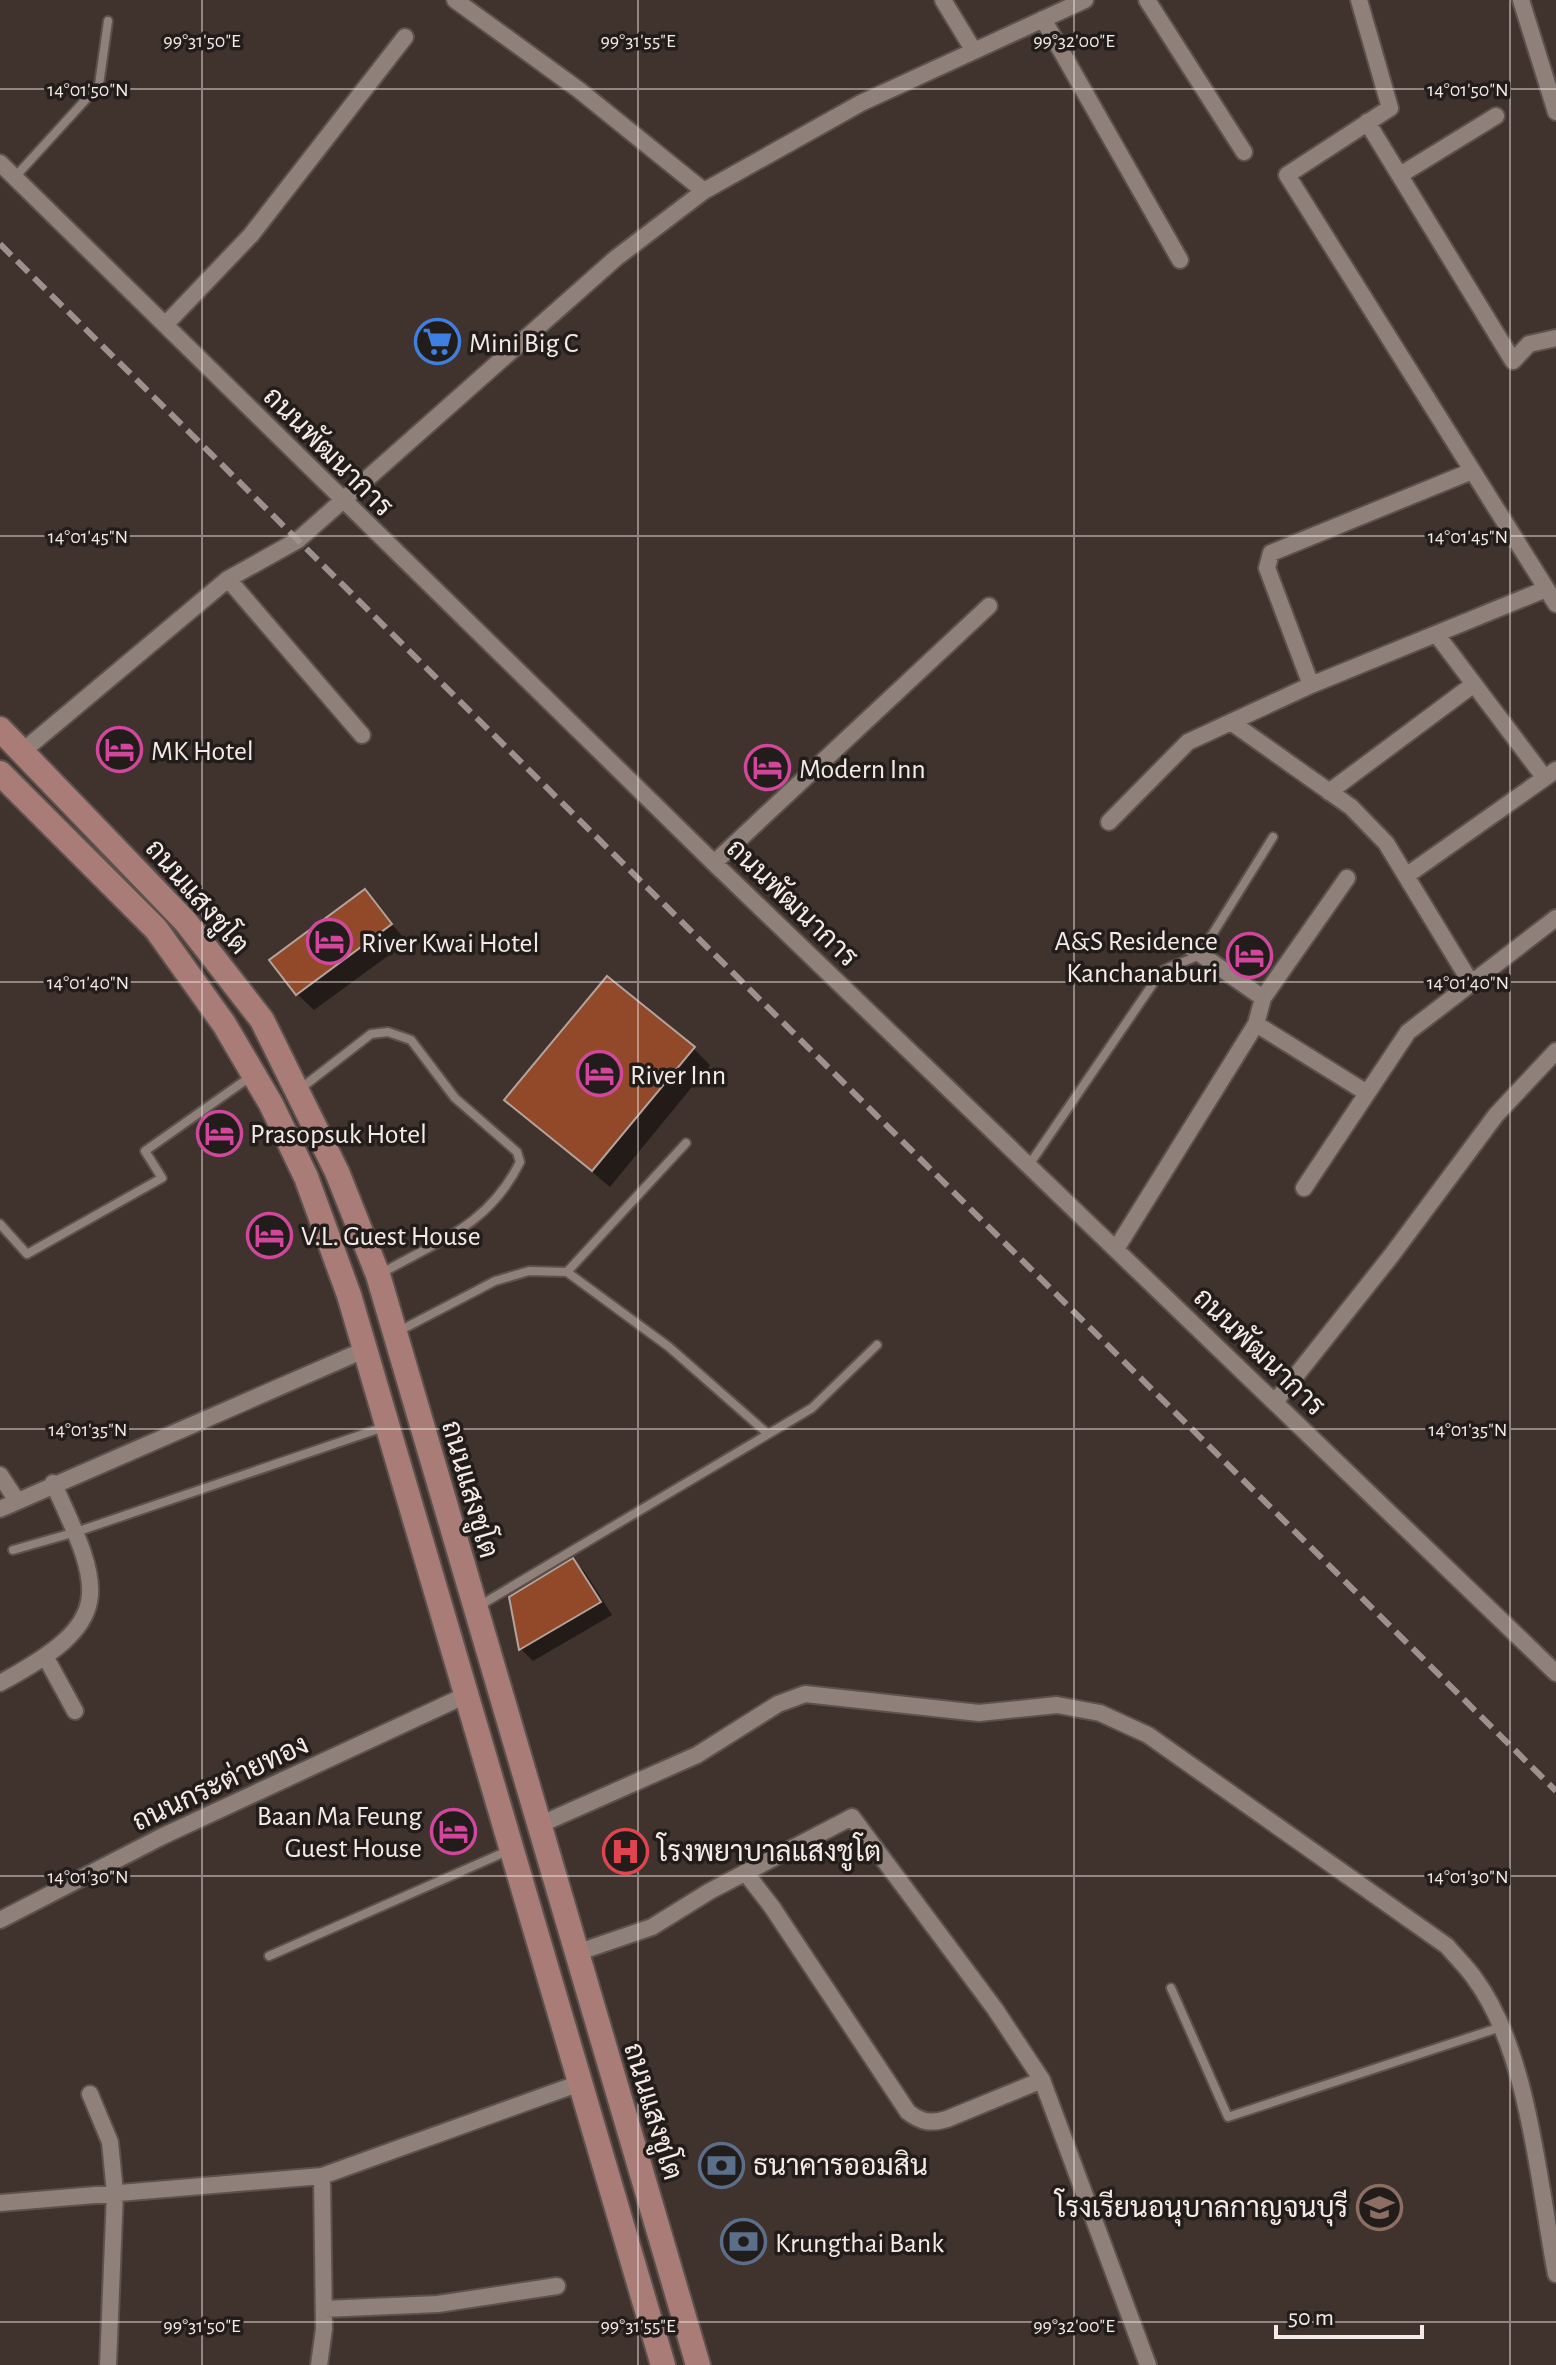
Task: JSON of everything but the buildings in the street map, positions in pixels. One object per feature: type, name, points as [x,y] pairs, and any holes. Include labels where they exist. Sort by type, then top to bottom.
[{"type":"main road","name":"ถนนแสงชูโต","points":[[0,729],[185,921],[262,1020],[337,1172],[378,1275],[698,2365]]},
{"type":"main road","name":"ถนนแสงชูโต","points":[[0,773],[156,929],[224,1024],[271,1104],[306,1177],[364,1350],[663,2365]]},
{"type":"main road","points":[[271,1104],[299,1090]]},
{"type":"street","points":[[455,0],[579,90],[704,191]]},
{"type":"street","points":[[943,0],[974,51]]},
{"type":"street","points":[[23,751],[228,579],[298,540],[616,258],[704,191],[861,103],[1085,0]]},
{"type":"street","points":[[1147,0],[1244,152]]},
{"type":"street","points":[[1359,0],[1390,108],[1287,175],[1556,604]]},
{"type":"street","points":[[1521,0],[1556,112]]},
{"type":"street","points":[[1043,19],[1180,260]]},
{"type":"street","points":[[165,325],[251,235],[405,37]]},
{"type":"street","points":[[1400,175],[1496,116]]},
{"type":"street","points":[[1367,122],[1513,361],[1529,344],[1556,338]]},
{"type":"street","name":"ถนนพัฒนาการ","points":[[0,163],[714,863],[1556,1673]]},
{"type":"street","points":[[1311,685],[1267,568],[1271,553],[1472,471]]},
{"type":"street","points":[[228,579],[362,735]]},
{"type":"street","points":[[1109,822],[1188,742],[1311,685],[1546,589]]},
{"type":"street","points":[[714,863],[989,606]]},
{"type":"street","points":[[1406,876],[1550,773],[1474,684],[1437,635]]},
{"type":"street","points":[[1329,792],[1474,684]]},
{"type":"street","points":[[1231,722],[1351,807],[1386,843],[1471,983]]},
{"type":"street","points":[[1116,1249],[1256,1024],[1263,998],[1347,878]]},
{"type":"street","points":[[1304,1188],[1408,1032],[1556,918]]},
{"type":"street","points":[[1195,950],[1263,998]]},
{"type":"street","points":[[1256,1024],[1367,1093]]},
{"type":"street","points":[[1275,1402],[1391,1256],[1496,1115],[1556,1051]]},
{"type":"street","points":[[0,1509],[53,1483],[364,1350]]},
{"type":"street","points":[[0,1475],[17,1501]]},
{"type":"street","points":[[0,1683],[68,1641],[88,1612],[89,1573],[76,1532],[53,1483]]},
{"type":"street","points":[[45,1656],[75,1711]]},
{"type":"street","points":[[539,1825],[697,1755],[778,1704],[805,1694],[979,1713],[1057,1705],[1100,1713],[1148,1735],[1447,1946],[1477,1980],[1501,2027],[1548,2185],[1556,2274]]},
{"type":"street","name":"ถนนกระต่ายทอง","points":[[0,1920],[163,1836],[464,1696]]},
{"type":"street","points":[[576,1953],[652,1927],[745,1872],[852,1817],[995,2009],[1042,2080],[1148,2365]]},
{"type":"street","points":[[745,1872],[772,1907],[908,2112],[919,2120],[932,2123],[947,2119],[1042,2080]]},
{"type":"street","points":[[0,2203],[322,2176],[580,2083]]},
{"type":"street","points":[[90,2094],[110,2142],[115,2193],[108,2365]]},
{"type":"street","points":[[319,2365],[324,2309],[322,2176]]},
{"type":"street","points":[[324,2309],[438,2304],[557,2286]]},
{"type":"lane","points":[[15,177],[99,85],[108,21]]},
{"type":"lane","points":[[1029,1165],[1161,972],[1170,965],[1188,963],[1273,837]]},
{"type":"lane","points":[[299,1090],[371,1034],[388,1032],[411,1040],[455,1098],[517,1152],[520,1162],[511,1180],[483,1217],[378,1275]]},
{"type":"lane","points":[[0,1224],[27,1254],[162,1178],[145,1151],[254,1074]]},
{"type":"lane","points":[[567,1272],[686,1143]]},
{"type":"lane","points":[[394,1333],[495,1281],[529,1271],[567,1272],[669,1347],[768,1434]]},
{"type":"lane","points":[[475,1608],[823,1399],[877,1345]]},
{"type":"lane","points":[[13,1550],[76,1532],[386,1426]]},
{"type":"lane","points":[[269,1956],[510,1850]]},
{"type":"lane","points":[[1171,1988],[1228,2117],[1501,2027]]},
{"type":"railway","points":[[0,244],[1556,1791]]},
{"type":"place","name":"Mini Big C","points":[[438,342]]},
{"type":"place","name":"MK Hotel","points":[[120,750]]},
{"type":"place","name":"Modern Inn","points":[[768,768]]},
{"type":"place","name":"River Kwai Hotel","points":[[330,942]]},
{"type":"place","name":"A&S Residence Kanchanaburi","points":[[1249,956]]},
{"type":"place","name":"River Inn","points":[[599,1074]]},
{"type":"place","name":"Prasopsuk Hotel","points":[[219,1133]]},
{"type":"place","name":"V.L. Guest House","points":[[270,1235]]},
{"type":"place","name":"Baan Ma Feung Guest House","points":[[453,1831]]},
{"type":"place","name":"โรงพยาบาลแสงชูโต","points":[[626,1851]]},
{"type":"place","name":"ธนาคารออมสิน","points":[[722,2165]]},
{"type":"place","name":"โรงเรียนอนุบาลกาญจนบุรี","points":[[1379,2207]]},
{"type":"place","name":"Krungthai Bank","points":[[744,2242]]}]
